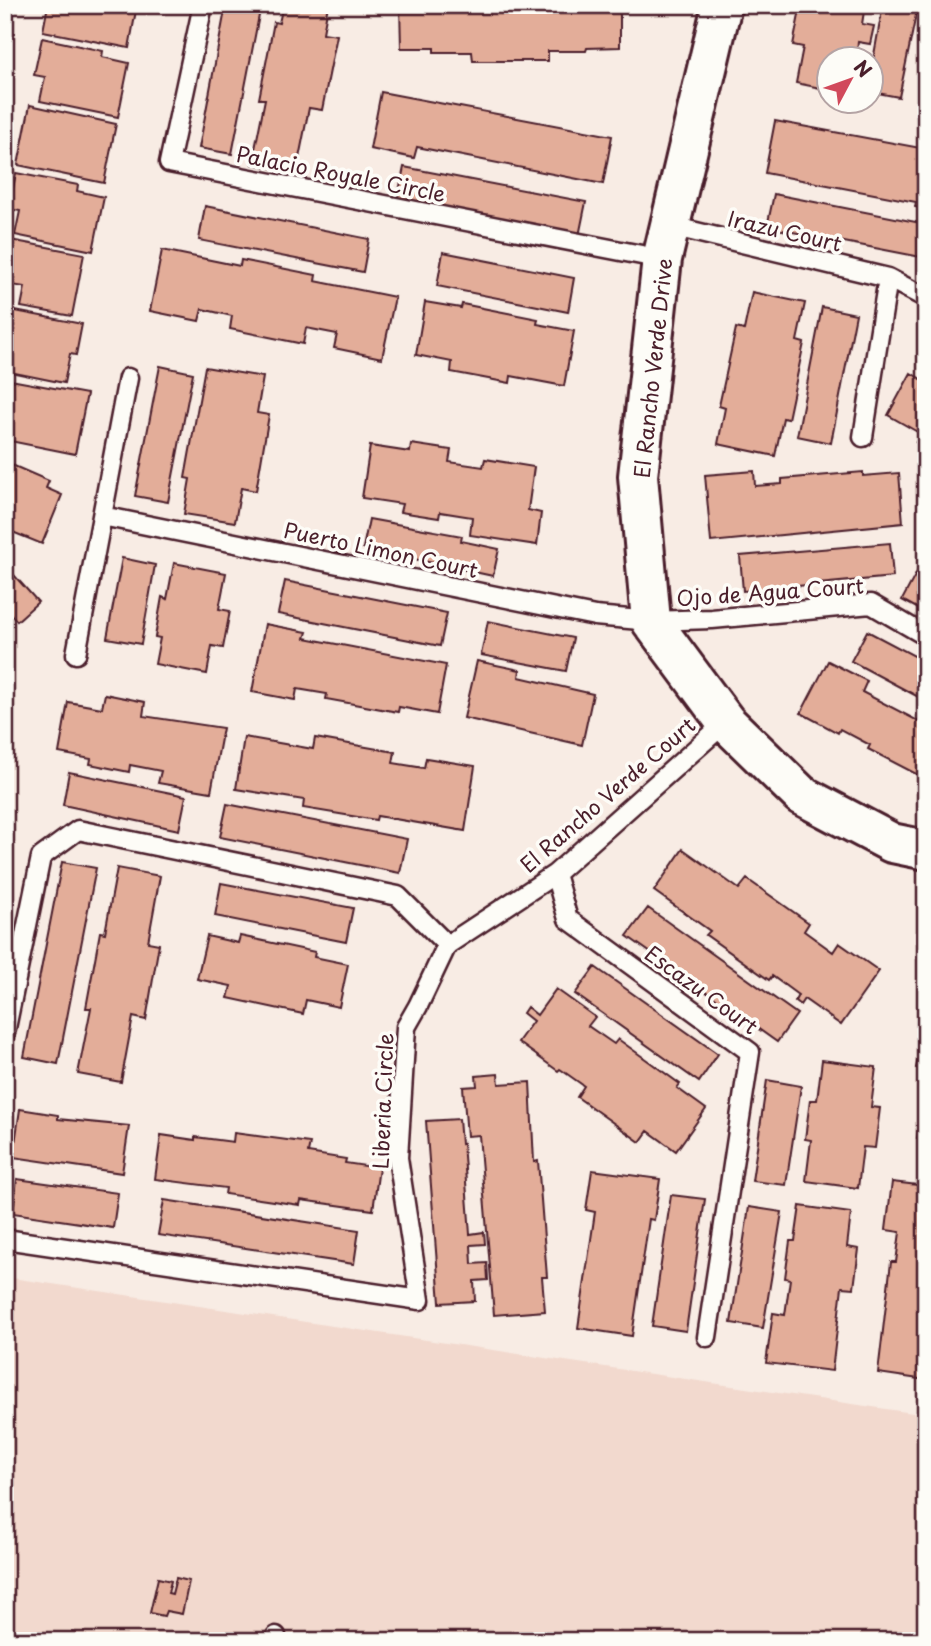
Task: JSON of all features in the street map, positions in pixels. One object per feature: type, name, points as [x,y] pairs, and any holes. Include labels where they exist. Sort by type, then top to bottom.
[{"type":"street","name":"El Rancho Verde Drive","points":[[651,621],[638,476],[666,243],[722,5]]},
{"type":"street","points":[[651,621],[726,722],[801,795],[892,843],[926,850]]},
{"type":"lane","name":"Palacio Royale Circle","points":[[203,5],[169,163],[666,243]]},
{"type":"lane","name":"Irazu Court","points":[[666,243],[888,278],[926,298]]},
{"type":"lane","points":[[863,437],[888,278]]},
{"type":"lane","points":[[76,654],[128,379]]},
{"type":"lane","name":"Puerto Limon Court","points":[[102,516],[595,616],[651,621]]},
{"type":"lane","name":"Ojo de Agua Court","points":[[651,621],[712,619],[870,604],[926,636]]},
{"type":"lane","name":"El Rancho Verde Court","points":[[447,946],[555,874],[726,722]]},
{"type":"lane","points":[[5,1033],[41,857],[78,830],[398,896],[447,946]]},
{"type":"lane","name":"Escazu Court","points":[[555,874],[568,919],[750,1052],[706,1337]]},
{"type":"lane","name":"Liberia Circle","points":[[5,1239],[420,1300],[398,1158],[406,1027],[447,946]]},
{"type":"shaded area","points":[[5,1277],[926,1415],[926,1641],[5,1641]]},
{"type":"building","points":[[48,5],[137,5],[129,48],[43,31]]},
{"type":"building","points":[[226,5],[261,5],[232,154],[199,148]]},
{"type":"building","points":[[283,5],[328,5],[323,33],[337,35],[322,110],[309,108],[296,173],[252,164],[265,99],[259,99],[274,22],[279,23]]},
{"type":"building","points":[[400,5],[620,5],[620,47],[587,48],[586,51],[548,51],[548,61],[473,61],[472,52],[434,52],[434,48],[401,48]]},
{"type":"building","points":[[801,5],[865,5],[862,24],[874,26],[870,44],[858,42],[857,46],[816,46],[816,87],[796,83],[803,47],[793,45]]},
{"type":"building","points":[[883,5],[918,5],[899,97],[886,95],[886,46],[876,46]]},
{"type":"building","points":[[42,38],[103,51],[102,57],[129,63],[118,117],[40,101],[45,77],[34,75]]},
{"type":"building","points":[[381,92],[612,136],[603,184],[417,147],[414,158],[370,149]]},
{"type":"building","points":[[30,105],[116,124],[104,183],[18,165]]},
{"type":"building","points":[[775,121],[926,149],[926,209],[915,207],[916,202],[765,173]]},
{"type":"building","points":[[404,167],[586,202],[579,236],[397,201]]},
{"type":"building","points":[[16,173],[78,185],[77,191],[104,197],[93,251],[15,235],[20,211],[9,209]]},
{"type":"building","points":[[774,194],[926,224],[926,258],[767,227]]},
{"type":"building","points":[[205,206],[369,239],[363,272],[199,240]]},
{"type":"building","points":[[5,239],[84,254],[72,316],[21,307],[25,287],[5,284]]},
{"type":"building","points":[[162,250],[240,266],[241,260],[316,275],[315,281],[395,297],[382,358],[334,348],[337,334],[306,328],[303,344],[230,329],[232,316],[202,309],[199,321],[150,311]]},
{"type":"building","points":[[443,252],[574,278],[568,312],[437,286]]},
{"type":"building","points":[[752,292],[805,303],[797,341],[804,343],[788,419],[783,418],[775,456],[718,444],[725,408],[719,406],[736,328],[744,330]]},
{"type":"building","points":[[425,302],[461,308],[462,304],[538,319],[537,324],[574,331],[564,386],[511,376],[510,383],[451,372],[452,362],[416,355]]},
{"type":"building","points":[[822,307],[856,314],[831,443],[797,436]]},
{"type":"building","points":[[5,309],[82,324],[76,355],[70,354],[64,383],[5,371]]},
{"type":"building","points":[[160,366],[193,373],[168,502],[135,496]]},
{"type":"building","points":[[205,367],[263,377],[257,413],[269,415],[256,491],[241,488],[235,522],[184,514],[190,479],[185,478]]},
{"type":"building","points":[[911,373],[926,382],[926,447],[916,442],[921,434],[888,415]]},
{"type":"building","points":[[5,379],[87,394],[75,454],[5,440]]},
{"type":"building","points":[[411,444],[451,450],[449,462],[483,467],[485,459],[534,467],[528,510],[541,513],[537,545],[470,535],[472,517],[440,512],[439,518],[400,512],[402,504],[362,498],[370,446],[410,452]]},
{"type":"building","points":[[5,462],[49,481],[46,488],[62,495],[42,544],[5,529]]},
{"type":"building","points":[[754,471],[755,486],[782,484],[782,479],[863,472],[863,476],[899,473],[903,523],[711,542],[705,475]]},
{"type":"building","points":[[369,519],[462,536],[461,541],[499,549],[493,576],[363,548]]},
{"type":"building","points":[[890,543],[893,577],[743,591],[740,556]]},
{"type":"building","points":[[122,558],[155,565],[141,644],[107,638]]},
{"type":"building","points":[[174,563],[226,573],[219,609],[230,611],[223,648],[212,646],[207,674],[155,664],[160,638],[155,637],[162,597],[167,599]]},
{"type":"building","points":[[5,565],[38,602],[17,621],[5,608]]},
{"type":"building","points":[[918,570],[926,574],[926,613],[902,600]]},
{"type":"building","points":[[285,581],[447,613],[440,646],[278,614]]},
{"type":"building","points":[[488,621],[573,638],[566,671],[481,655]]},
{"type":"building","points":[[265,624],[307,632],[305,638],[446,665],[437,714],[399,707],[398,712],[326,699],[327,694],[297,689],[295,700],[252,692]]},
{"type":"building","points":[[867,631],[926,662],[926,701],[851,661]]},
{"type":"building","points":[[477,661],[520,670],[519,677],[593,694],[582,745],[464,718]]},
{"type":"building","points":[[828,661],[867,681],[862,692],[926,725],[926,779],[868,749],[870,745],[840,729],[838,733],[801,713]]},
{"type":"building","points":[[105,694],[145,702],[143,716],[223,728],[211,792],[158,783],[161,771],[130,765],[129,772],[90,764],[91,759],[59,753],[68,702],[102,708]]},
{"type":"building","points":[[244,737],[313,749],[315,738],[395,752],[393,763],[424,768],[426,758],[475,766],[465,831],[377,816],[376,820],[303,808],[304,800],[236,789]]},
{"type":"building","points":[[69,772],[186,796],[179,830],[63,805]]},
{"type":"building","points":[[227,804],[407,839],[400,873],[220,837]]},
{"type":"building","points":[[683,849],[739,889],[747,879],[809,923],[804,931],[833,952],[839,943],[879,971],[841,1025],[804,999],[800,1005],[795,1001],[798,995],[772,976],[769,980],[706,935],[710,931],[654,891]]},
{"type":"building","points":[[62,862],[96,868],[58,1064],[24,1057]]},
{"type":"building","points":[[117,868],[160,876],[148,942],[159,944],[146,1020],[133,1017],[121,1082],[78,1074],[91,1008],[86,1008],[100,932],[105,933]]},
{"type":"building","points":[[221,883],[353,908],[346,942],[215,916]]},
{"type":"building","points":[[648,908],[797,1014],[777,1042],[627,936]]},
{"type":"building","points":[[207,936],[238,943],[240,936],[315,952],[314,957],[348,964],[339,1007],[306,1000],[303,1014],[228,998],[231,986],[197,979]]},
{"type":"building","points":[[595,967],[718,1054],[699,1082],[575,994]]},
{"type":"building","points":[[556,989],[595,1017],[588,1026],[614,1044],[618,1039],[680,1084],[677,1088],[706,1109],[676,1151],[648,1131],[640,1142],[577,1097],[584,1086],[518,1042],[533,1021],[523,1013],[527,1007],[537,1015]]},
{"type":"building","points":[[926,1020],[926,1070],[916,1068]]},
{"type":"building","points":[[822,1060],[876,1067],[871,1107],[880,1108],[875,1148],[863,1147],[858,1188],[806,1181],[811,1140],[805,1139],[810,1100],[817,1100]]},
{"type":"building","points":[[498,1074],[499,1084],[530,1082],[534,1162],[538,1161],[547,1277],[542,1277],[545,1311],[494,1315],[479,1135],[467,1136],[463,1087],[477,1086],[476,1076]]},
{"type":"building","points":[[767,1080],[801,1086],[786,1185],[752,1181]]},
{"type":"building","points":[[926,1091],[926,1140],[917,1138]]},
{"type":"building","points":[[20,1109],[58,1115],[58,1119],[129,1126],[122,1173],[13,1157]]},
{"type":"building","points":[[459,1119],[470,1234],[484,1232],[485,1244],[471,1245],[472,1264],[487,1263],[488,1280],[474,1281],[475,1301],[440,1303],[426,1121]]},
{"type":"building","points":[[234,1133],[310,1143],[308,1153],[346,1159],[345,1163],[379,1168],[373,1210],[301,1200],[300,1205],[225,1194],[226,1188],[155,1179],[161,1135],[233,1142]]},
{"type":"building","points":[[592,1170],[660,1179],[654,1220],[649,1219],[632,1336],[578,1328],[595,1212],[586,1210]]},
{"type":"building","points":[[17,1179],[118,1193],[113,1228],[13,1213]]},
{"type":"building","points":[[892,1182],[926,1186],[926,1380],[878,1373],[891,1262],[896,1262],[900,1232],[886,1230]]},
{"type":"building","points":[[671,1195],[705,1199],[686,1331],[652,1326]]},
{"type":"building","points":[[164,1200],[359,1230],[354,1264],[158,1235]]},
{"type":"building","points":[[800,1206],[851,1213],[847,1247],[859,1249],[854,1288],[842,1287],[832,1371],[766,1363],[773,1313],[785,1315],[790,1279],[785,1278],[790,1241],[795,1241]]},
{"type":"building","points":[[749,1207],[782,1212],[763,1328],[731,1323]]},
{"type":"building","points":[[158,1578],[171,1581],[168,1593],[172,1594],[176,1578],[189,1581],[182,1614],[166,1611],[164,1616],[150,1613]]}]
